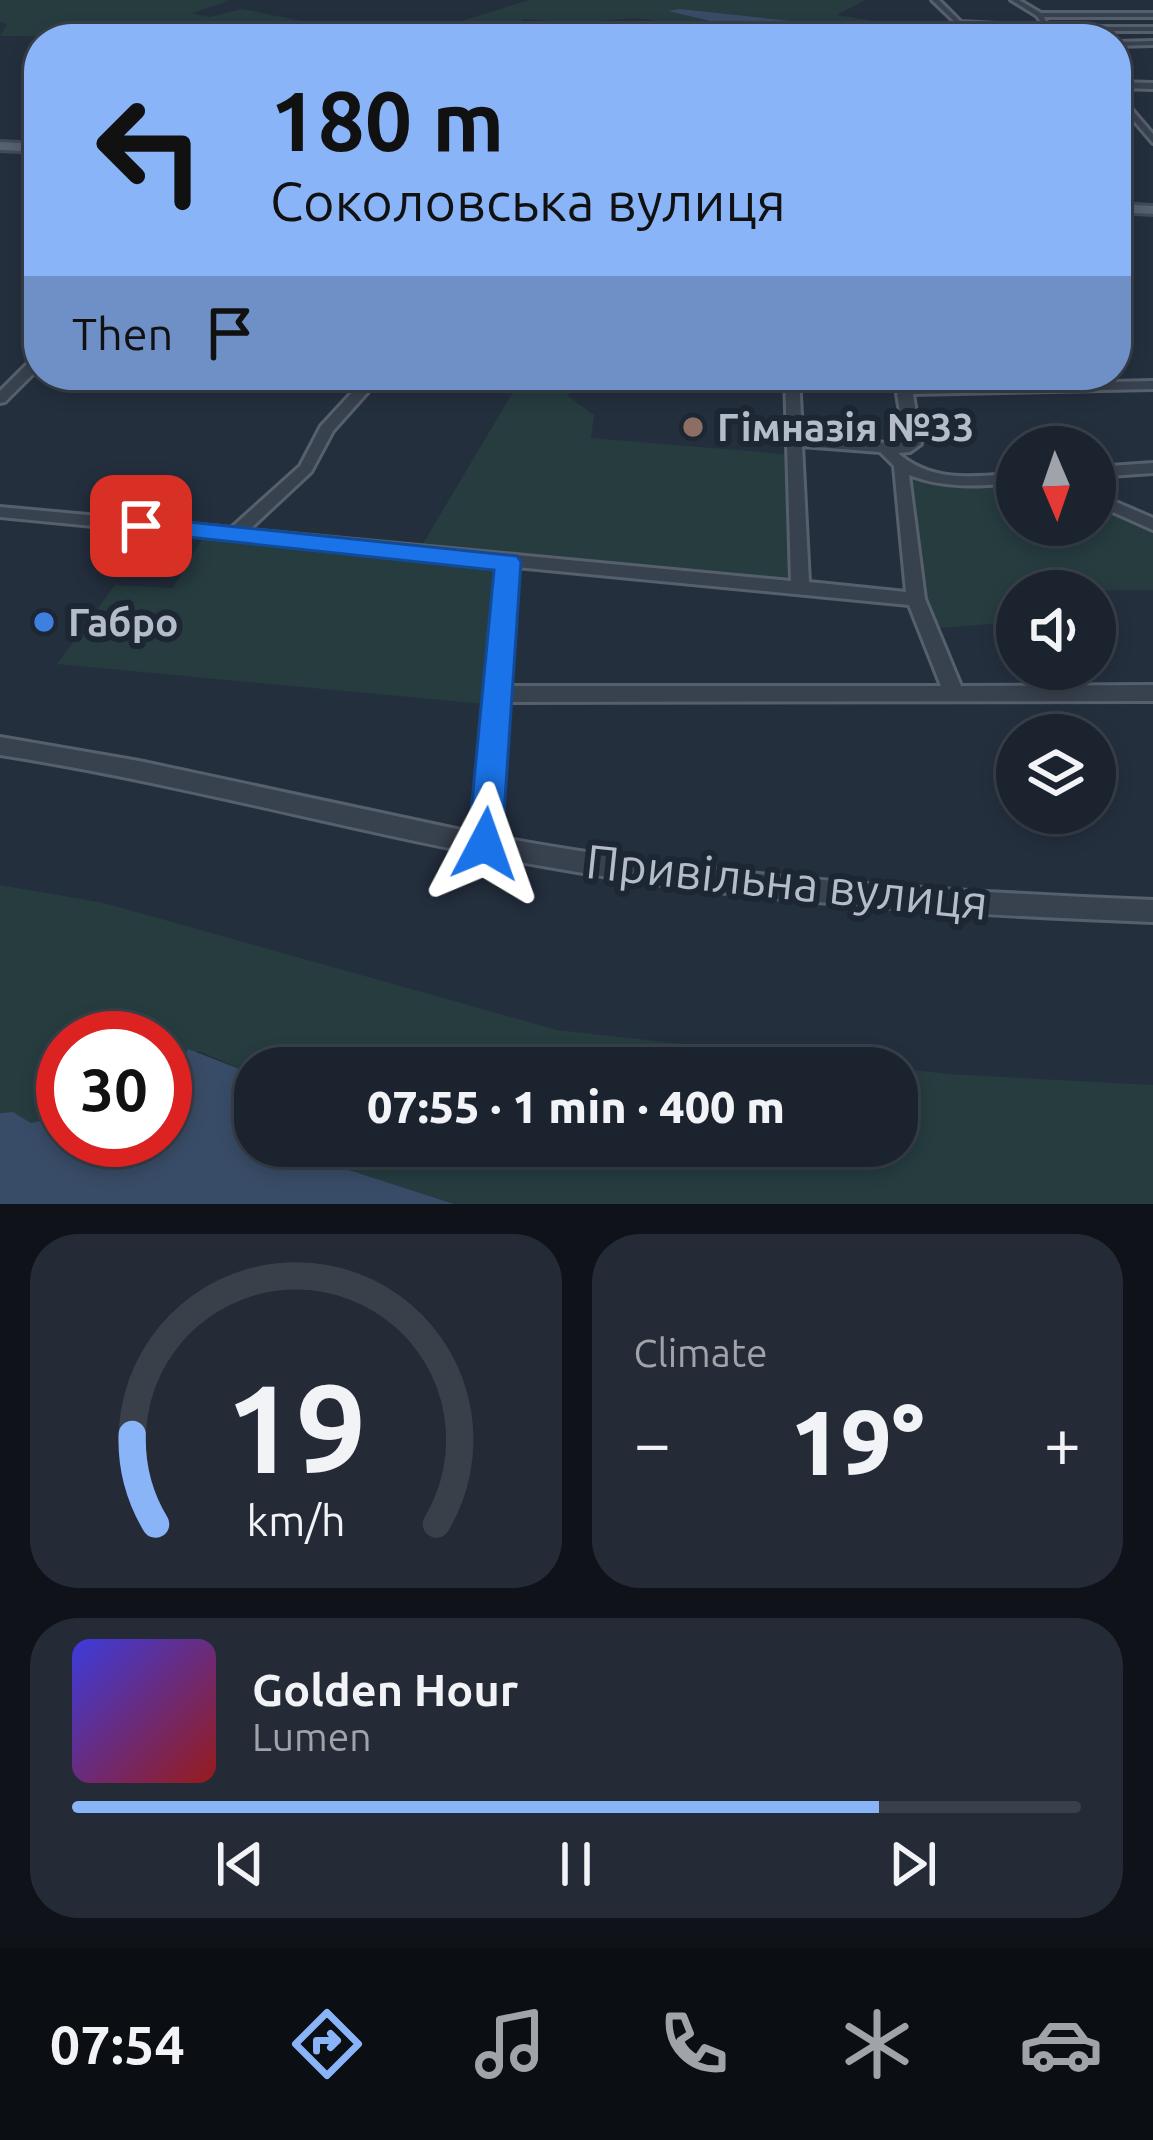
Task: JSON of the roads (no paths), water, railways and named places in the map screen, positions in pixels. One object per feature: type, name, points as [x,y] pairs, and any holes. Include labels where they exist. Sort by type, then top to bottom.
[{"type":"street","points":[[935,0],[959,24]]},
{"type":"street","points":[[1014,0],[1040,15],[1153,15]]},
{"type":"street","points":[[1040,15],[1043,24]]},
{"type":"street","points":[[1131,111],[1153,140]]},
{"type":"street","points":[[1139,123],[1153,123]]},
{"type":"street","points":[[0,399],[24,375]]},
{"type":"street","points":[[235,534],[306,469],[326,429],[362,390]]},
{"type":"street","points":[[793,390],[800,588]]},
{"type":"street","points":[[795,441],[905,449],[913,444],[904,394],[915,390]]},
{"type":"street","points":[[884,448],[900,468],[936,481],[996,479]]},
{"type":"street","points":[[900,468],[916,599],[954,693]]},
{"type":"street","points":[[1116,471],[1153,468]]},
{"type":"street","points":[[1116,508],[1153,525]]},
{"type":"street","points":[[0,512],[916,599]]},
{"type":"street","points":[[485,844],[508,562]]},
{"type":"street","points":[[496,694],[1153,693]]},
{"type":"street","name":"Привільна вулиця","points":[[0,746],[180,778],[485,844],[665,875],[824,892],[1153,911]]},
{"type":"water","points":[[679,9],[808,24],[723,24],[668,11]]},
{"type":"water","points":[[192,1051],[234,1067],[234,1167],[340,1167],[454,1204],[0,1204],[0,1113],[13,1112],[36,1122],[36,1167],[192,1167]]},
{"type":"place","name":"Гімназія №33","points":[[693,427]]},
{"type":"place","name":"Габро","points":[[44,622]]}]
